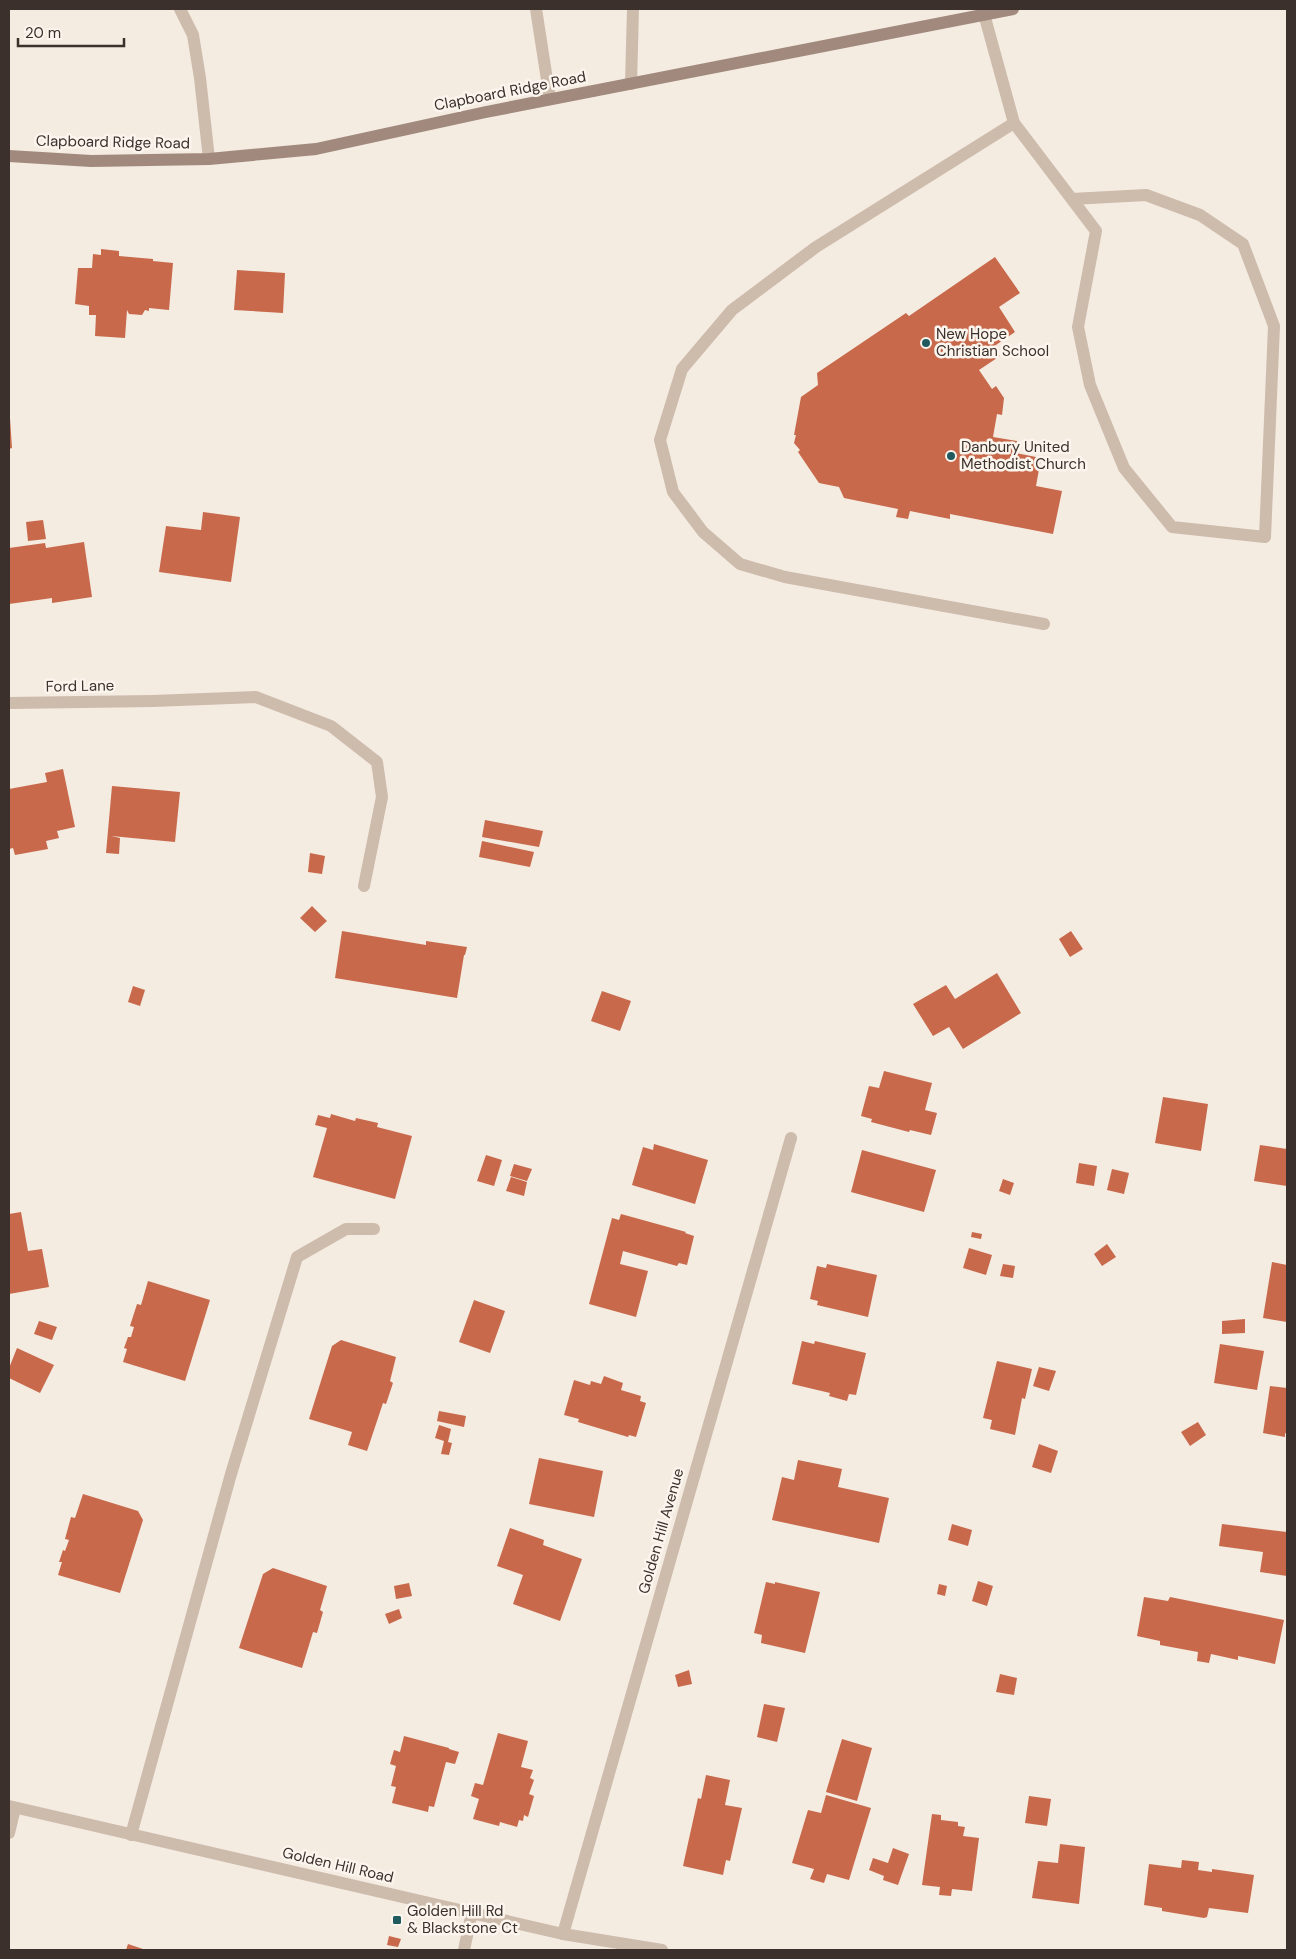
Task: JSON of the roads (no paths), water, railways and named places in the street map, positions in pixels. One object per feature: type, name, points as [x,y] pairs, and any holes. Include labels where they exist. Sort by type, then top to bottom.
[{"type":"main road","name":"Clapboard Ridge Road","points":[[9,156],[91,161],[208,159],[316,149],[550,99],[1013,9]]},
{"type":"street","points":[[180,9],[193,35],[200,78],[208,159]]},
{"type":"street","points":[[536,9],[550,99]]},
{"type":"street","points":[[631,84],[633,9]]},
{"type":"street","points":[[984,14],[1014,123],[1096,231],[1078,327],[1090,385],[1124,468],[1172,527],[1265,537],[1274,326],[1243,244],[1200,215],[1146,195],[1072,199]]},
{"type":"street","points":[[1014,123],[816,247],[732,310],[682,369],[660,440],[673,492],[702,532],[740,564],[785,577],[1044,624]]},
{"type":"street","name":"Ford Lane","points":[[9,703],[256,697],[331,726],[377,762],[382,797],[364,886]]},
{"type":"street","name":"Golden Hill Avenue","points":[[563,1934],[791,1138]]},
{"type":"street","points":[[131,1835],[231,1474],[298,1257],[346,1229],[374,1229]]},
{"type":"street","points":[[9,1833],[12,1807]]},
{"type":"street","name":"Golden Hill Road","points":[[12,1807],[563,1934],[662,1950]]},
{"type":"street","points":[[464,1950],[472,1912]]},
{"type":"place","name":"New Hope Christian School","points":[[926,343]]},
{"type":"place","name":"Danbury United Methodist Church","points":[[951,456]]},
{"type":"place","name":"Golden Hill Rd & Blackstone Ct","points":[[397,1920]]}]
